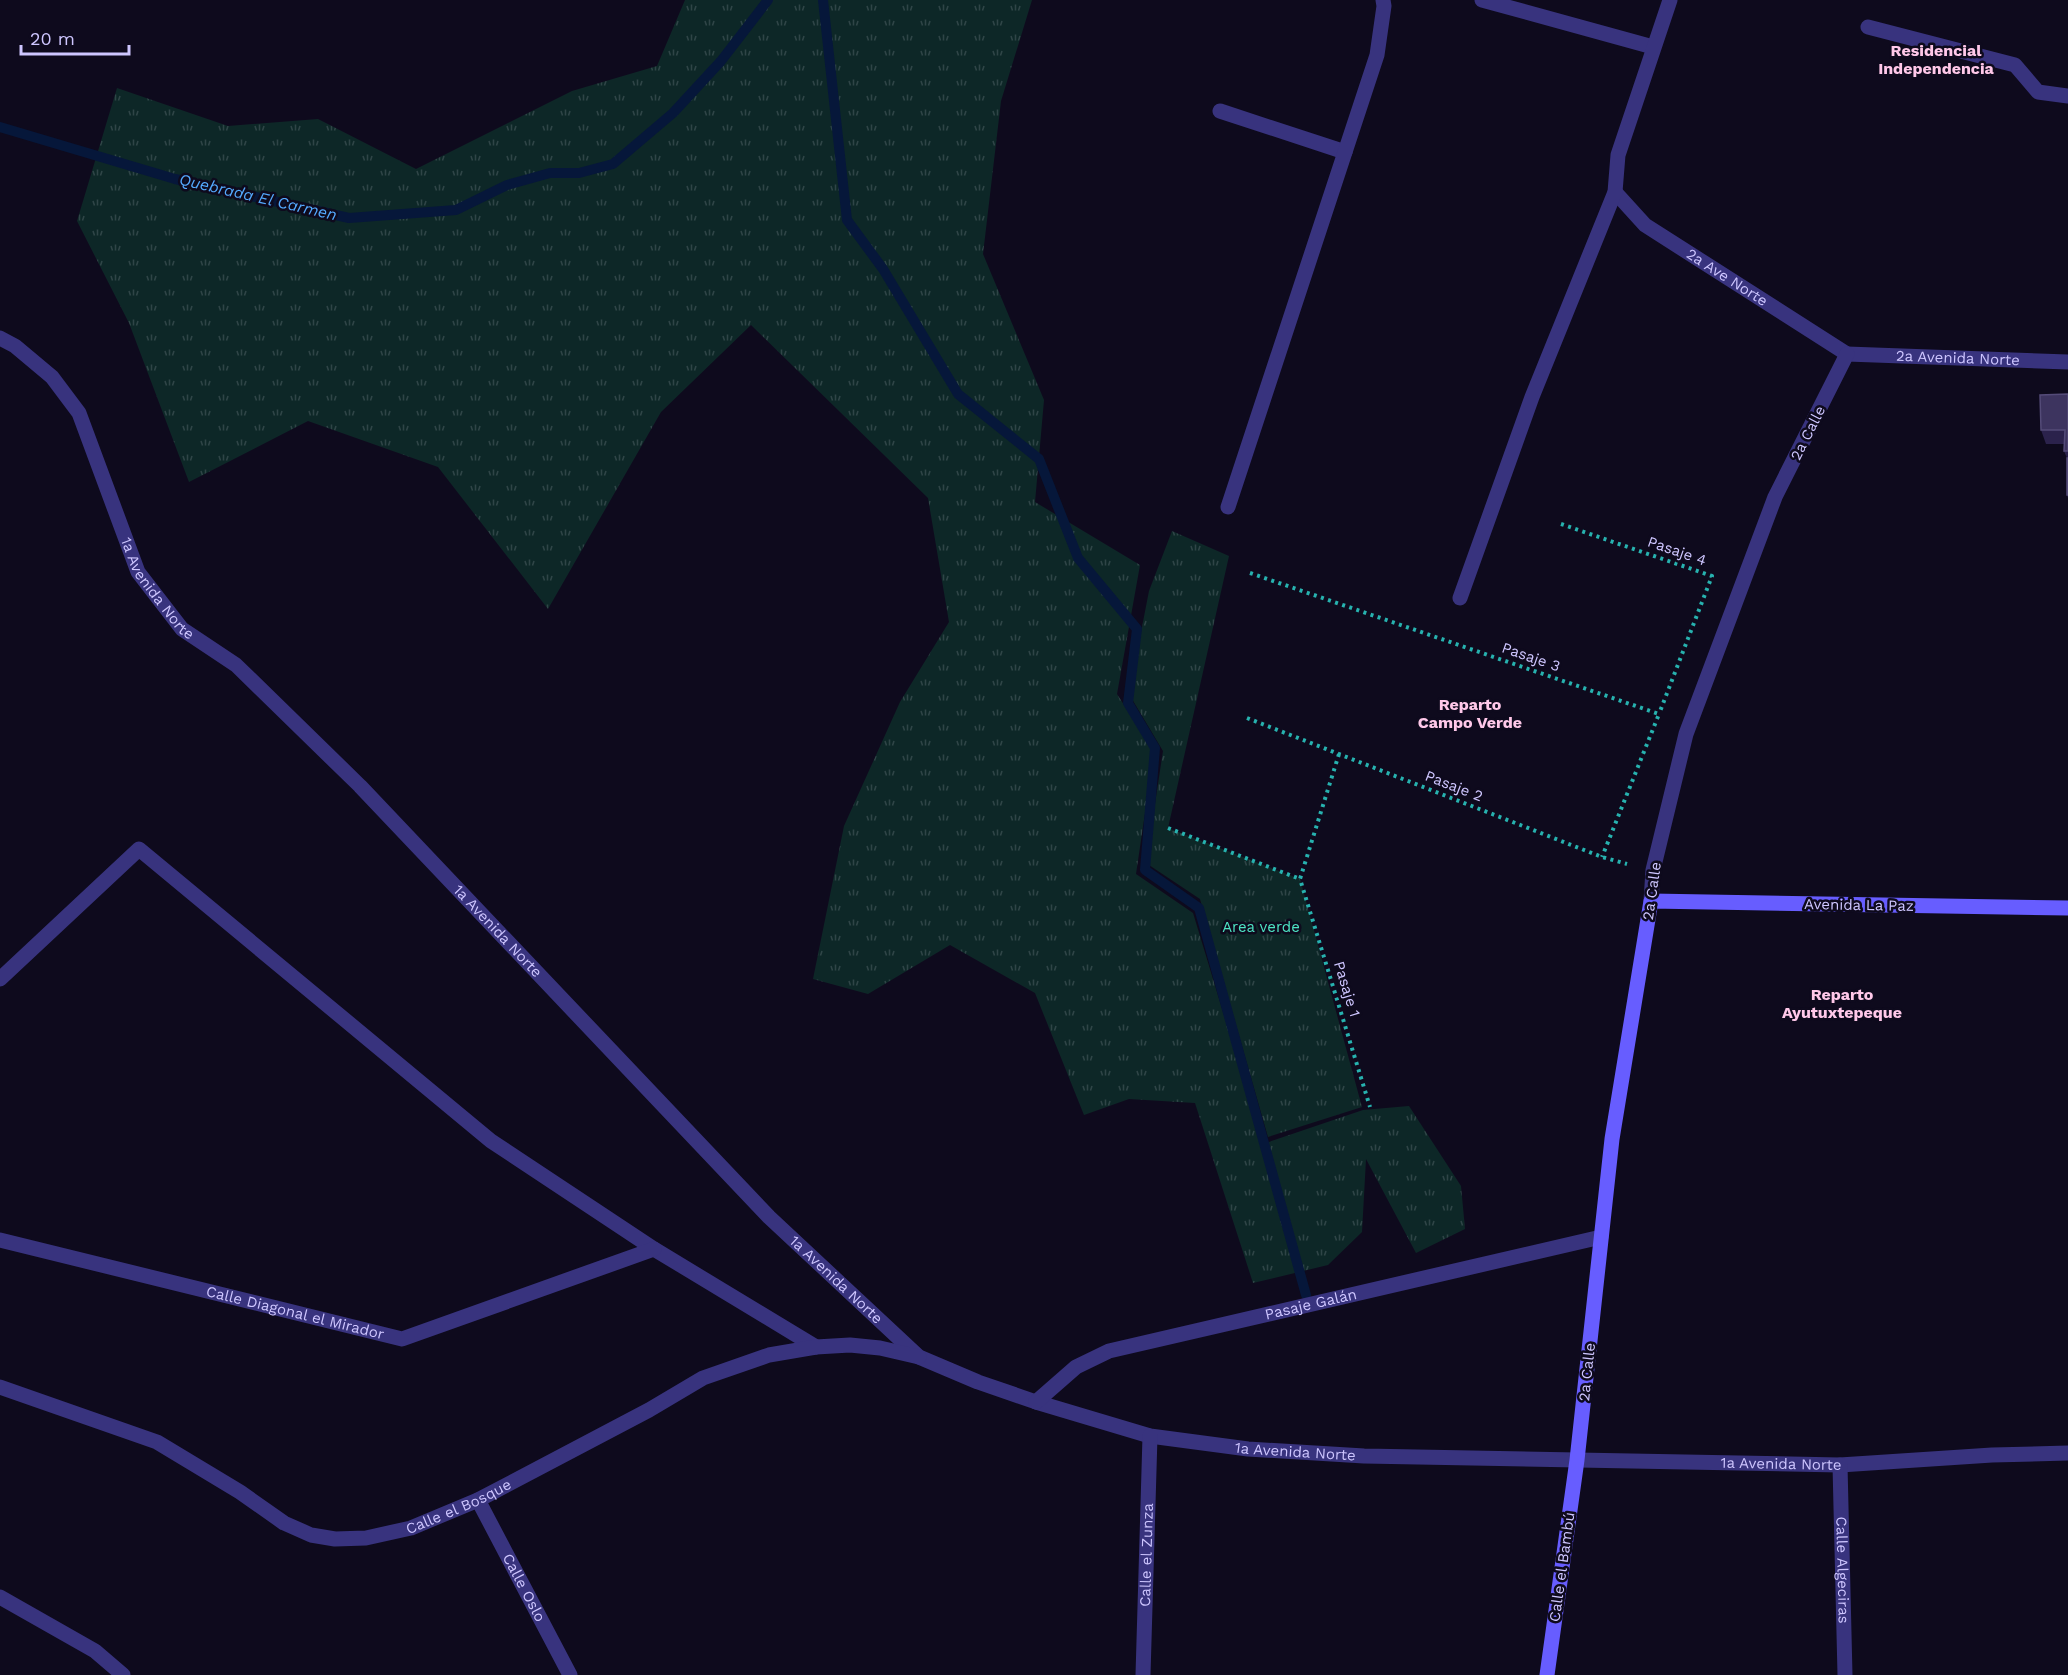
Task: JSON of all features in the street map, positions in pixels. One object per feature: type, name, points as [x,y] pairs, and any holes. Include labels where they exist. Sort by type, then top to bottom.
[{"type":"street","points":[[1228,507],[1377,55],[1383,0]]},
{"type":"street","points":[[1482,0],[1653,47]]},
{"type":"street","points":[[1460,598],[1532,398],[1615,192],[1618,155],[1670,0]]},
{"type":"street","points":[[1868,27],[2015,65],[2038,92],[2068,96]]},
{"type":"street","points":[[1220,111],[1345,152]]},
{"type":"street","name":"2a Ave Norte","points":[[1615,192],[1645,225],[1847,354]]},
{"type":"street","name":"1a Avenida Norte","points":[[0,338],[7,346],[51,377],[78,413],[138,572],[182,629],[236,665],[360,786],[769,1217],[919,1357],[978,1382],[1036,1402],[1150,1436],[1248,1449],[1364,1456],[1840,1465],[1992,1455],[2068,1453]]},
{"type":"street","name":"2a Avenida Norte","points":[[1847,354],[2068,362]]},
{"type":"street","name":"2a Calle","points":[[1577,1460],[1612,1139],[1651,902],[1653,870],[1686,734],[1776,496],[1847,354]]},
{"type":"street","points":[[0,979],[139,849],[491,1141],[654,1249],[816,1347]]},
{"type":"street","name":"Avenida La Paz","points":[[1651,902],[2068,908]]},
{"type":"street","name":"Pasaje Galán","points":[[1036,1402],[1076,1367],[1109,1351],[1601,1237]]},
{"type":"street","name":"Calle Diagonal el Mirador","points":[[0,1240],[402,1339],[654,1249]]},
{"type":"street","name":"Calle el Bosque","points":[[0,1387],[158,1442],[240,1492],[284,1523],[311,1535],[335,1539],[366,1538],[411,1528],[478,1500],[649,1410],[703,1378],[769,1355],[816,1347],[850,1345],[880,1348],[919,1357]]},
{"type":"street","name":"Calle el Zunza","points":[[1143,1675],[1150,1436]]},
{"type":"street","name":"Calle el Bambú","points":[[1547,1675],[1577,1460]]},
{"type":"street","name":"Calle Algeciras","points":[[1840,1465],[1845,1675]]},
{"type":"street","name":"Calle Oslo","points":[[478,1500],[570,1675]]},
{"type":"street","points":[[0,1597],[95,1651],[123,1675]]},
{"type":"path","name":"Pasaje 4","points":[[1561,524],[1712,576],[1659,714]]},
{"type":"path","name":"Pasaje 3","points":[[1250,573],[1659,714]]},
{"type":"path","points":[[1602,857],[1659,714]]},
{"type":"path","name":"Pasaje 2","points":[[1247,718],[1602,857],[1653,870]]},
{"type":"path","points":[[1168,828],[1300,879],[1339,754]]},
{"type":"path","name":"Pasaje 1","points":[[1300,879],[1370,1107]]},
{"type":"green space","points":[[685,0],[1032,0],[1001,101],[983,254],[1044,400],[1035,502],[1140,565],[1117,694],[1154,752],[1136,874],[1193,913],[1263,1144],[1363,1110],[1409,1106],[1461,1186],[1465,1229],[1416,1253],[1366,1159],[1362,1232],[1328,1265],[1253,1283],[1195,1103],[1129,1099],[1084,1115],[1035,993],[950,945],[868,994],[813,979],[844,826],[900,702],[949,622],[928,498],[751,325],[661,412],[548,609],[438,467],[308,421],[189,482],[129,323],[77,221],[117,88],[228,126],[318,119],[416,169],[572,91],[657,66]]},
{"type":"green space","name":"Area verde","points":[[1172,531],[1229,556],[1168,828],[1300,879],[1362,1107],[1268,1137],[1200,899],[1146,863],[1163,751],[1129,694],[1149,591]]},
{"type":"building","points":[[2068,394],[2068,451],[2064,451],[2065,430],[2041,430],[2040,395]]},
{"type":"building","points":[[2068,458],[2068,495],[2067,495]]},
{"type":"waterway","name":"Quebrada El Carmen","points":[[0,127],[175,179],[349,218],[456,210],[507,185],[550,173],[579,173],[613,164],[673,113],[721,61],[768,0]]},
{"type":"waterway","points":[[823,0],[847,220],[883,269],[958,394],[1039,459],[1078,558],[1137,629],[1128,703],[1155,748],[1145,870],[1199,908],[1306,1295]]},
{"type":"district","name":"Residencial Independencia","points":[[1936,59]]},
{"type":"district","name":"Reparto Campo Verde","points":[[1470,713]]},
{"type":"district","name":"Reparto Ayutuxtepeque","points":[[1842,1003]]}]
